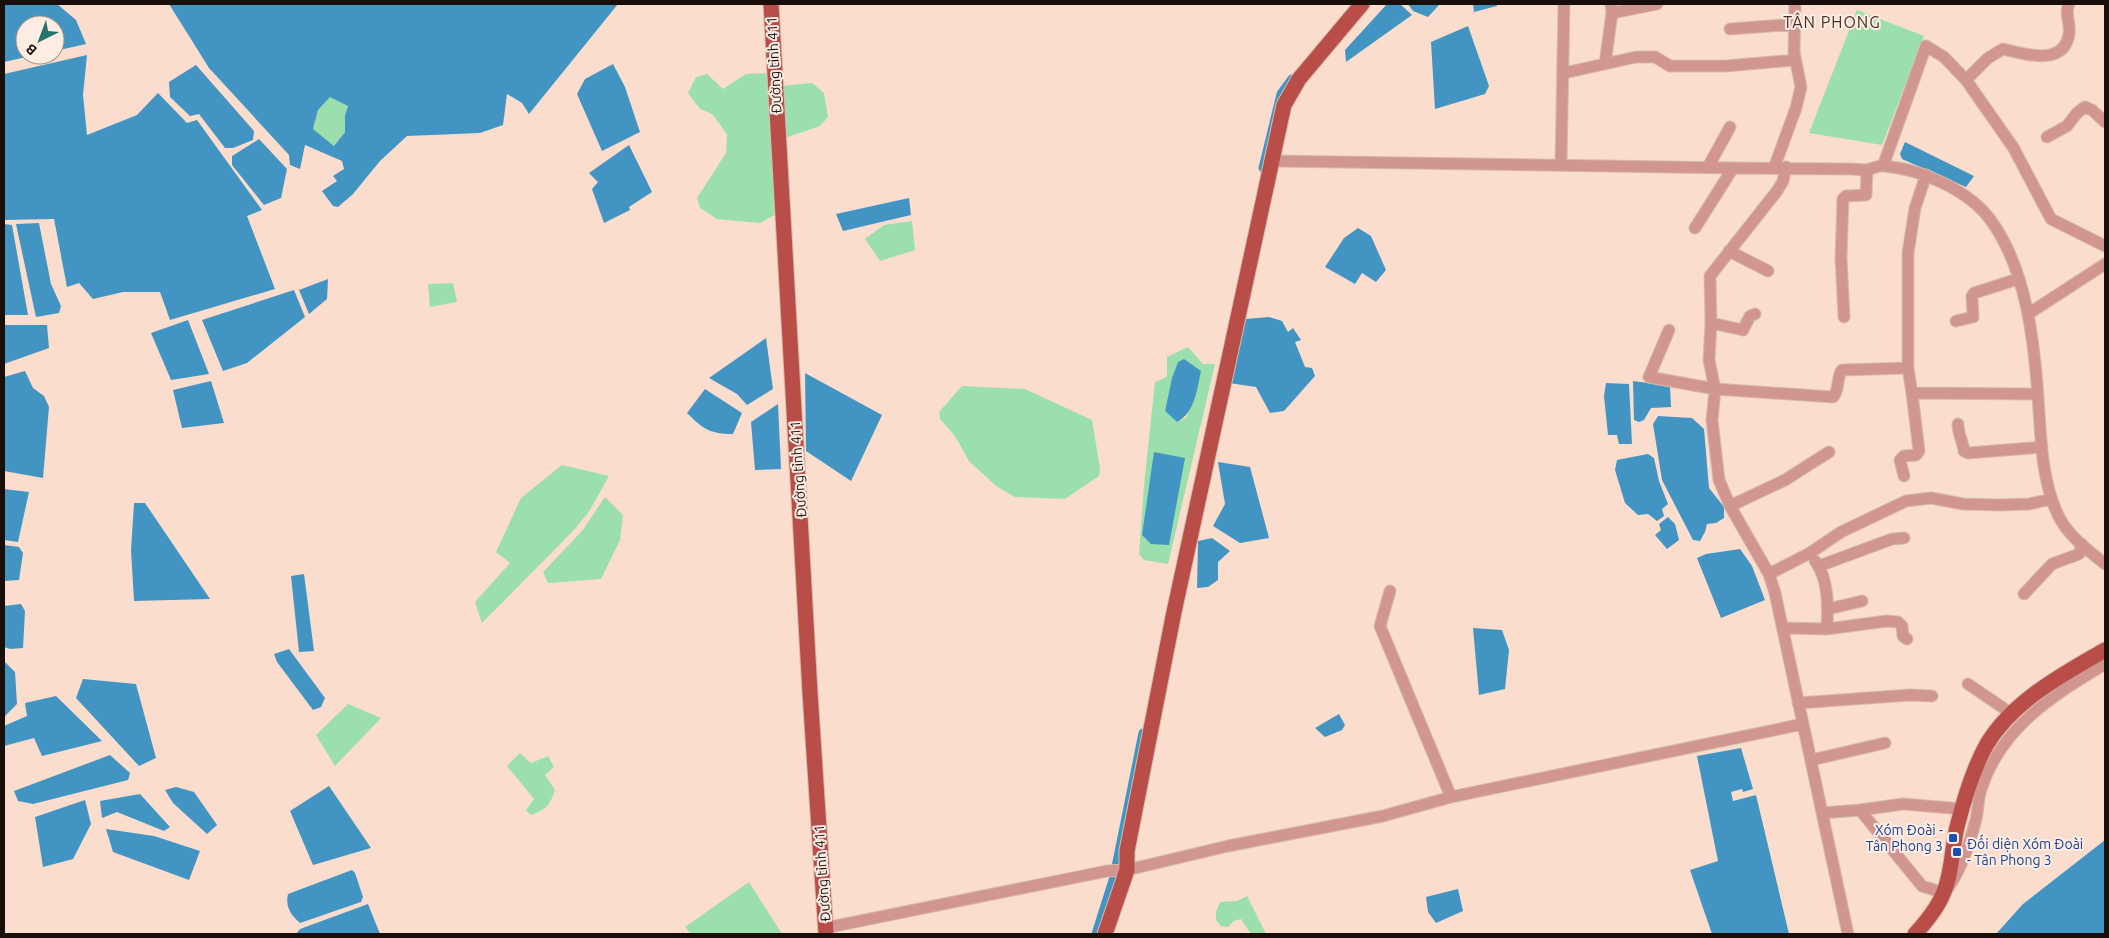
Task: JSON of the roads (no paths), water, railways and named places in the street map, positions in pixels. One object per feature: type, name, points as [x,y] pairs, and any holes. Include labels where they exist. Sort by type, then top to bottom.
[{"type":"main road","name":"Đường tỉnh 411","points":[[771,4],[826,931]]},
{"type":"main road","points":[[1105,934],[1127,870],[1127,851],[1174,612],[1284,105],[1299,79],[1362,4]]},
{"type":"main road","points":[[1915,934],[1932,913],[1944,893],[1957,826],[1977,763],[1988,742],[2012,714],[2032,696],[2068,671],[2105,650]]},
{"type":"street","points":[[1561,164],[1564,4]]},
{"type":"street","points":[[1605,64],[1611,9],[1657,4]]},
{"type":"street","points":[[1774,168],[1800,94],[1800,80],[1795,60],[1795,4]]},
{"type":"street","points":[[1966,80],[1988,58],[2003,49],[2034,57],[2052,55],[2065,46],[2070,33],[2066,10],[2069,4]]},
{"type":"street","points":[[1730,29],[1796,24]]},
{"type":"street","points":[[1883,166],[1926,46],[1944,57],[1966,80],[2012,147],[2051,219],[2105,246]]},
{"type":"street","points":[[1564,73],[1636,57],[1655,57],[1670,66],[1726,66],[1795,60]]},
{"type":"street","points":[[2047,137],[2067,126],[2077,113],[2085,108],[2092,110],[2105,122]]},
{"type":"street","points":[[1708,167],[1730,127]]},
{"type":"street","points":[[1273,161],[1734,168],[1786,167],[1867,170],[1883,166],[1926,175],[1949,186],[1974,203],[1992,222],[2005,247],[2018,279],[2028,314],[2038,394],[2042,447],[2051,498],[2064,524],[2082,544],[2105,564]]},
{"type":"street","points":[[1786,167],[1783,181],[1778,191],[1710,276],[1712,323],[1709,360],[1715,389],[1712,420],[1719,480],[1730,506],[1769,574],[1783,628],[1848,934]]},
{"type":"street","points":[[1695,228],[1734,168]]},
{"type":"street","points":[[1844,317],[1841,258],[1843,199],[1846,196],[1866,194],[1867,170]]},
{"type":"street","points":[[1904,476],[1900,460],[1904,456],[1916,455],[1919,451],[1908,368],[1908,253],[1915,208],[1926,175]]},
{"type":"street","points":[[1729,251],[1768,271]]},
{"type":"street","points":[[2028,314],[2105,264]]},
{"type":"street","points":[[1956,321],[1973,317],[1972,296],[1974,293],[2018,279]]},
{"type":"street","points":[[1712,323],[1743,330],[1750,316],[1755,314]]},
{"type":"street","points":[[1669,330],[1649,377],[1715,389],[1833,397],[1836,393],[1842,370],[1908,368]]},
{"type":"street","points":[[1912,393],[2038,394]]},
{"type":"street","points":[[1958,424],[1959,436],[1963,441],[1964,451],[1968,454],[2042,447]]},
{"type":"street","points":[[1730,506],[1785,480],[1828,452]]},
{"type":"street","points":[[1769,574],[1810,553],[1841,532],[1906,501],[1931,498],[1952,503],[2000,505],[2029,504],[2051,498]]},
{"type":"street","points":[[1820,566],[1892,539],[1904,538]]},
{"type":"street","points":[[2024,594],[2048,567],[2079,554],[2082,544]]},
{"type":"street","points":[[1810,553],[1820,566],[1823,574],[1828,609],[1827,629]]},
{"type":"street","points":[[1390,591],[1380,626],[1451,797]]},
{"type":"street","points":[[1828,609],[1862,600]]},
{"type":"street","points":[[1783,628],[1827,629],[1887,621],[1898,622],[1902,626],[1903,636],[1908,639]]},
{"type":"street","points":[[1860,810],[1922,886],[1944,893],[1958,870],[1972,833],[1984,783],[1998,755],[2012,735],[2050,698],[2105,664]]},
{"type":"street","points":[[1968,684],[2012,714]]},
{"type":"street","points":[[1798,703],[1902,695],[1932,696]]},
{"type":"street","points":[[826,931],[1108,871],[1127,870],[1228,846],[1383,816],[1451,797],[1803,724]]},
{"type":"street","points":[[1984,751],[2012,735]]},
{"type":"street","points":[[1811,760],[1885,743]]},
{"type":"street","points":[[1822,814],[1903,804],[1965,804],[1972,833]]},
{"type":"water","points":[[4,4],[57,4],[76,20],[86,44],[65,49],[65,15],[15,15],[15,60],[4,62]]},
{"type":"water","points":[[169,4],[618,4],[529,114],[522,103],[507,94],[503,125],[480,133],[407,136],[380,161],[353,194],[338,207],[333,206],[322,191],[337,181],[333,176],[344,169],[342,161],[305,145],[300,169],[290,165],[289,155],[209,68]],"holes":[[[330,97],[348,106],[345,115],[345,132],[334,146],[313,129],[318,110]]]},
{"type":"water","points":[[1387,4],[1400,4],[1412,15],[1346,62],[1345,50]]},
{"type":"water","points":[[1408,4],[1440,4],[1428,17],[1413,11]]},
{"type":"water","points":[[1473,4],[1497,4],[1497,6],[1474,12]]},
{"type":"water","points":[[1468,26],[1489,86],[1485,94],[1435,109],[1431,42]]},
{"type":"water","points":[[87,55],[83,95],[87,135],[137,115],[158,93],[187,123],[197,120],[262,210],[247,216],[275,289],[170,320],[160,292],[123,292],[93,299],[79,283],[67,287],[54,219],[4,220],[4,74],[43,65],[65,65],[65,60]]},
{"type":"water","points":[[613,64],[625,87],[640,132],[602,151],[577,94],[585,79]]},
{"type":"water","points":[[196,65],[254,131],[253,140],[233,148],[225,148],[199,114],[190,116],[170,97],[169,82]]},
{"type":"water","points":[[259,139],[287,169],[281,198],[264,205],[232,165],[232,156]]},
{"type":"water","points":[[1905,142],[1974,176],[1966,187],[1902,159],[1900,154]]},
{"type":"water","points":[[629,145],[652,192],[629,207],[630,210],[604,223],[592,189],[598,182],[589,173]]},
{"type":"water","points":[[909,198],[911,215],[843,231],[836,214]]},
{"type":"water","points":[[39,223],[51,284],[61,306],[59,313],[36,317],[16,224]]},
{"type":"water","points":[[4,224],[12,225],[28,315],[4,315]]},
{"type":"water","points":[[1358,228],[1371,236],[1386,270],[1376,282],[1362,273],[1355,284],[1325,267],[1344,238]]},
{"type":"water","points":[[328,279],[327,299],[309,314],[299,290]]},
{"type":"water","points":[[294,290],[305,317],[247,363],[223,371],[202,320]]},
{"type":"water","points":[[1269,317],[1282,321],[1288,332],[1293,328],[1301,340],[1295,342],[1305,367],[1312,368],[1315,376],[1284,411],[1270,413],[1256,387],[1229,383],[1246,319]]},
{"type":"water","points":[[188,320],[209,374],[171,380],[151,333]]},
{"type":"water","points":[[4,325],[47,325],[49,348],[4,364]]},
{"type":"water","points":[[766,338],[773,389],[747,405],[737,394],[709,378]]},
{"type":"water","points":[[1184,359],[1201,371],[1191,407],[1188,413],[1177,422],[1165,411],[1172,378],[1178,362]]},
{"type":"water","points":[[25,371],[33,388],[44,396],[49,407],[43,478],[4,471],[4,377]]},
{"type":"water","points":[[805,373],[882,415],[851,481],[806,451]]},
{"type":"water","points":[[211,381],[224,423],[182,428],[173,390]]},
{"type":"water","points":[[1633,381],[1670,386],[1671,407],[1651,408],[1644,420],[1639,422],[1634,420]]},
{"type":"water","points":[[1606,383],[1629,384],[1632,444],[1619,444],[1617,435],[1608,435],[1604,396]]},
{"type":"water","points":[[705,389],[742,413],[733,434],[713,432],[698,423],[687,413]]},
{"type":"water","points":[[778,404],[781,469],[755,470],[751,422]]},
{"type":"water","points":[[1658,416],[1692,418],[1704,429],[1709,488],[1724,507],[1724,518],[1716,523],[1707,524],[1700,541],[1693,540],[1662,480],[1653,424]]},
{"type":"water","points":[[1154,452],[1185,458],[1169,545],[1151,544],[1142,535]]},
{"type":"water","points":[[1648,454],[1654,458],[1659,481],[1668,504],[1662,509],[1664,516],[1657,521],[1648,514],[1638,515],[1625,503],[1615,470],[1617,460]]},
{"type":"water","points":[[1218,462],[1250,467],[1269,538],[1240,543],[1213,526],[1225,504]]},
{"type":"water","points":[[4,489],[29,492],[18,542],[4,540]]},
{"type":"water","points":[[134,503],[145,503],[210,599],[134,601],[131,550]]},
{"type":"water","points":[[1668,517],[1675,524],[1679,540],[1667,549],[1655,535],[1661,530],[1659,524]]},
{"type":"water","points":[[1212,538],[1230,551],[1218,562],[1218,580],[1208,587],[1197,588],[1198,541]]},
{"type":"water","points":[[4,545],[19,547],[23,553],[19,580],[4,581]]},
{"type":"water","points":[[1740,549],[1752,566],[1765,600],[1721,618],[1697,558],[1706,554]]},
{"type":"water","points":[[304,574],[314,651],[299,652],[291,576]]},
{"type":"water","points":[[21,604],[25,611],[23,648],[10,649],[4,647],[4,606]]},
{"type":"water","points":[[1473,628],[1502,630],[1509,650],[1505,689],[1479,695]]},
{"type":"water","points":[[289,649],[325,698],[321,707],[313,710],[277,662],[274,654]]},
{"type":"water","points":[[4,661],[15,672],[17,704],[5,716]]},
{"type":"water","points":[[83,679],[136,684],[156,758],[139,766],[76,698]]},
{"type":"water","points":[[56,696],[102,741],[42,756],[34,738],[4,746],[4,726],[27,716],[25,703]]},
{"type":"water","points":[[1339,714],[1345,725],[1342,730],[1325,737],[1315,728]]},
{"type":"water","points":[[1741,748],[1753,789],[1743,792],[1742,789],[1731,792],[1733,801],[1756,795],[1789,934],[1712,934],[1690,870],[1718,861],[1697,756]]},
{"type":"water","points":[[110,755],[130,773],[128,780],[33,804],[18,801],[14,791]]},
{"type":"water","points":[[329,786],[371,848],[313,865],[290,811]]},
{"type":"water","points":[[176,787],[194,792],[217,825],[207,834],[173,803],[165,790]]},
{"type":"water","points":[[140,794],[170,827],[164,831],[117,812],[102,818],[100,801]]},
{"type":"water","points":[[85,800],[91,824],[73,859],[43,867],[35,817]]},
{"type":"water","points":[[106,829],[154,836],[200,851],[189,880],[113,852]]},
{"type":"water","points":[[2105,840],[2105,934],[1996,934],[2023,904]]},
{"type":"water","points":[[352,870],[355,873],[363,897],[361,902],[300,923],[291,914],[287,903],[288,894]]},
{"type":"water","points":[[1458,889],[1463,911],[1436,923],[1428,912],[1426,897]]},
{"type":"water","points":[[368,904],[380,934],[296,934],[300,929]]},
{"type":"waterway","points":[[1263,168],[1281,94],[1292,79]]},
{"type":"waterway","points":[[1096,934],[1114,877],[1143,733]]},
{"type":"place","name":"Xóm Đoài - Tân Phong 3","points":[[1953,838]]},
{"type":"place","name":"Đối diện Xóm Đoài - Tân Phong 3","points":[[1957,852]]},
{"type":"district","name":"TÂN PHONG","points":[[1832,22]]}]
